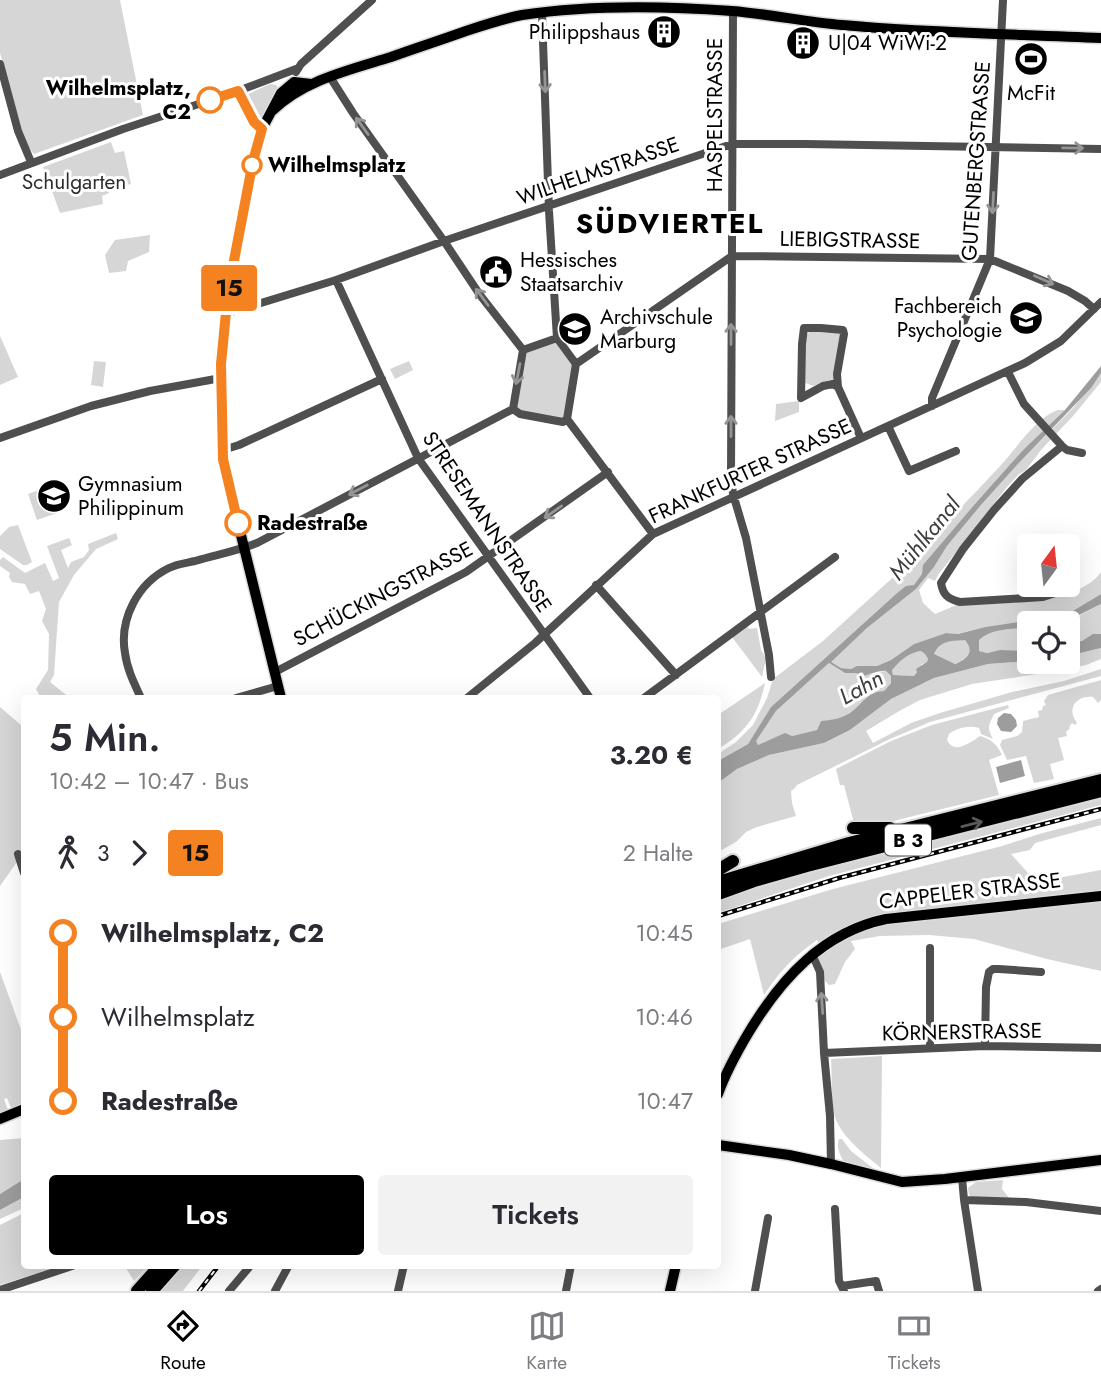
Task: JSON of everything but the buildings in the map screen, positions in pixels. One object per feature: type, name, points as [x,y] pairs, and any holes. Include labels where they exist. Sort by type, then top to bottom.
[{"type":"highway","name":"B 3","points":[[721,881],[797,858],[1101,780]]},
{"type":"highway","name":"B 3","points":[[721,893],[807,866],[1101,791]]},
{"type":"highway","points":[[853,828],[908,829]]},
{"type":"highway","points":[[721,868],[733,861]]},
{"type":"highway","points":[[137,1291],[156,1269]]},
{"type":"highway","points":[[152,1291],[171,1269]]},
{"type":"main road","points":[[280,695],[228,478],[223,450],[221,378],[224,318],[255,150],[262,129],[281,93],[292,86],[312,84],[502,20],[542,13],[607,8],[733,11],[894,29],[1101,38]]},
{"type":"main road","name":"CAPPELER STRASSE","points":[[721,1086],[728,1069],[759,1016],[788,978],[817,951],[847,932],[886,919],[1101,896]]},
{"type":"main road","points":[[0,1118],[21,1110]]},
{"type":"main road","points":[[721,1145],[789,1155],[902,1182],[1101,1160]]},
{"type":"main road","points":[[670,1291],[675,1269]]},
{"type":"street","points":[[0,175],[133,125],[296,69],[372,0]]},
{"type":"street","name":"GUTENBERGSTRASSE","points":[[932,406],[932,398],[990,259],[1003,0]]},
{"type":"street","name":"HASPELSTRASSE","points":[[733,11],[731,477],[734,498],[746,538],[769,654],[771,677]]},
{"type":"street","points":[[542,13],[557,338],[576,363],[568,419],[653,534]]},
{"type":"street","points":[[0,64],[18,131],[30,162]]},
{"type":"street","points":[[270,79],[292,86],[296,69]]},
{"type":"street","points":[[330,77],[480,295],[523,350],[513,410]]},
{"type":"street","points":[[238,91],[254,122],[262,129]]},
{"type":"street","name":"WILHELMSTRASSE","points":[[224,318],[732,144],[1101,149]]},
{"type":"street","points":[[576,363],[732,256]]},
{"type":"street","name":"LIEBIGSTRASSE","points":[[732,256],[990,259]]},
{"type":"street","points":[[990,259],[1068,291],[1094,309]]},
{"type":"street","name":"STRESEMANNSTRASSE","points":[[336,279],[418,458],[588,695]]},
{"type":"street","name":"FRANKFURTER STRASSE","points":[[471,695],[543,635],[653,534],[1008,372],[1061,341],[1101,302]]},
{"type":"street","points":[[838,387],[833,384],[823,386],[801,398],[804,328],[843,330],[837,374],[838,387],[860,438]]},
{"type":"street","points":[[523,350],[557,338]]},
{"type":"street","points":[[1008,372],[1024,404],[1038,421],[1067,450],[1082,453]]},
{"type":"street","points":[[0,438],[91,406],[150,391],[221,378]]},
{"type":"street","points":[[223,450],[382,379]]},
{"type":"street","points":[[513,410],[520,414],[563,422],[568,419]]},
{"type":"street","points":[[140,695],[127,662],[123,636],[133,602],[143,588],[158,575],[171,567],[257,543],[513,410]]},
{"type":"street","points":[[888,426],[909,471],[956,450]]},
{"type":"street","points":[[1043,597],[952,600],[945,595],[940,583],[994,510],[1058,442]]},
{"type":"street","name":"SCHÜCKINGSTRASSE","points":[[275,672],[466,572],[608,472]]},
{"type":"street","points":[[648,695],[835,557]]},
{"type":"street","points":[[596,585],[676,675]]},
{"type":"street","points":[[246,695],[278,686]]},
{"type":"street","points":[[18,854],[21,864]]},
{"type":"street","points":[[930,948],[930,1048]]},
{"type":"street","points":[[817,951],[830,1116],[831,1164]]},
{"type":"street","points":[[985,1046],[986,988],[989,972],[999,969],[1041,972]]},
{"type":"street","name":"KÖRNERSTRASSE","points":[[824,1053],[985,1046],[1101,1048]]},
{"type":"street","points":[[962,1177],[978,1291]]},
{"type":"street","points":[[964,1200],[1026,1202],[1101,1212]]},
{"type":"street","points":[[835,1209],[839,1281],[843,1289],[876,1280],[879,1291]]},
{"type":"street","points":[[755,1291],[768,1218]]},
{"type":"street","points":[[0,1290],[63,1269]]},
{"type":"street","points":[[229,1291],[248,1269]]},
{"type":"street","points":[[275,1291],[287,1269]]},
{"type":"street","points":[[398,1291],[403,1269]]},
{"type":"street","points":[[566,1291],[570,1269]]},
{"type":"green space","points":[[0,0],[120,0],[143,115],[34,154],[25,143],[0,53]]},
{"type":"green space","name":"Wilhelmsplatz","points":[[270,84],[279,89],[262,117],[258,118],[246,95]]},
{"type":"green space","name":"Schulgarten","points":[[111,142],[115,153],[124,151],[131,184],[108,189],[109,193],[102,196],[103,204],[60,213],[43,167]]},
{"type":"green space","points":[[150,235],[149,252],[128,261],[126,271],[109,273],[105,255],[115,240]]},
{"type":"green space","points":[[810,331],[838,331],[843,335],[836,382],[829,380],[813,386],[803,382],[804,339]]},
{"type":"green space","points":[[0,336],[18,377],[0,385]]},
{"type":"green space","points":[[557,339],[574,364],[563,421],[515,410],[524,351]]},
{"type":"green space","points":[[94,361],[106,362],[103,387],[91,385]]},
{"type":"green space","points":[[409,361],[413,370],[395,379],[390,369]]},
{"type":"green space","points":[[1101,373],[1101,382],[1026,470],[1007,487],[935,581],[928,578],[919,590],[923,603],[935,614],[959,604],[1080,597],[1080,588],[1093,581],[1101,572],[1101,594],[1073,611],[1017,611],[1017,622],[957,634],[946,633],[914,644],[877,666],[858,666],[851,669],[841,668],[830,662],[916,589],[981,505],[1074,407]]},
{"type":"green space","points":[[799,401],[799,412],[775,421],[776,404]]},
{"type":"green space","points":[[1065,410],[1024,449],[914,585],[896,594],[771,707],[748,744],[721,759],[721,752],[753,725],[773,679],[823,641],[900,571],[898,568],[976,492],[1035,426],[1050,414]]},
{"type":"green space","points":[[53,485],[63,511],[37,520],[28,494]]},
{"type":"green space","points":[[18,525],[32,562],[27,565],[0,549],[0,536],[9,527]]},
{"type":"green space","points":[[116,533],[118,539],[96,549],[74,575],[59,602],[54,675],[50,682],[66,695],[39,695],[36,689],[48,670],[49,634],[42,621],[46,609],[39,591],[30,594],[25,584],[12,582],[10,573],[0,566],[0,560],[3,557],[25,573],[45,563],[53,581],[59,578],[47,546],[69,538],[72,545],[61,550],[68,568],[71,562],[84,557],[89,550],[88,544]]},
{"type":"green space","points":[[1101,604],[1101,634],[1080,641],[1080,615]]},
{"type":"green space","points":[[747,626],[749,629],[757,628],[761,650],[766,658],[762,677],[732,637]]},
{"type":"green space","points":[[1017,629],[1017,651],[979,651],[979,640],[1002,630]]},
{"type":"green space","points":[[965,639],[969,651],[959,662],[954,664],[933,654],[943,644]]},
{"type":"green space","points":[[1101,648],[1101,659],[1080,666],[1080,653]]},
{"type":"green space","points":[[921,651],[928,659],[927,663],[922,664],[914,676],[893,675],[892,670],[902,660]]},
{"type":"green space","points":[[1017,662],[1017,674],[1037,674],[972,684],[920,700],[866,731],[873,743],[911,723],[940,713],[1101,669],[1101,676],[930,722],[890,739],[797,785],[791,791],[796,816],[746,832],[736,842],[721,850],[721,781],[737,769],[769,755],[824,743],[850,730],[891,699],[934,678],[988,664]]},
{"type":"green space","points":[[829,663],[845,673],[869,674],[886,671],[891,676],[891,683],[884,691],[869,696],[847,715],[821,721],[817,730],[792,736],[785,734],[758,745],[755,742],[776,711]]},
{"type":"green space","points":[[1101,680],[1101,700],[1098,703],[1093,697],[1087,697],[1074,704],[1072,713],[1077,723],[1072,723],[1066,732],[1067,736],[1058,738],[1064,760],[1050,764],[1054,779],[1034,783],[1026,756],[1007,760],[1000,745],[1002,740],[1022,732],[1023,721],[1039,717],[1038,711],[1046,705],[1044,701],[1048,695]]},
{"type":"green space","points":[[765,683],[759,705],[749,722],[721,747],[721,713]]},
{"type":"green space","points":[[1008,705],[1009,708],[994,714],[990,722],[989,729],[993,739],[981,734],[979,728],[971,727],[952,732],[947,740],[954,747],[958,747],[980,736],[996,745],[1002,755],[989,760],[999,795],[881,824],[854,823],[844,785],[840,785],[836,769],[891,741],[932,725]]},
{"type":"green space","points":[[0,707],[21,725],[21,856],[0,886]]},
{"type":"green space","points":[[1101,799],[1101,805],[829,876],[721,912],[721,899],[782,880]]},
{"type":"green space","points":[[1101,818],[1101,825],[1035,843],[1030,850],[1011,854],[1036,882],[1101,870],[1101,971],[974,939],[929,935],[880,936],[851,941],[855,949],[845,962],[835,984],[829,985],[825,981],[818,956],[825,951],[817,940],[788,965],[764,995],[750,939],[721,949],[721,923],[833,889]]},
{"type":"green space","points":[[0,972],[21,1030],[21,1104],[11,1108],[7,1098],[4,1099],[8,1110],[0,1113]]},
{"type":"green space","points":[[882,1056],[881,1168],[853,1144],[837,1122],[832,1102],[831,1059]]},
{"type":"green space","points":[[21,1138],[21,1181],[0,1194],[0,1140]]},
{"type":"green space","points":[[839,1139],[878,1172],[845,1163],[839,1151]]},
{"type":"green space","points":[[1003,1180],[1002,1189],[1010,1199],[969,1195],[968,1188],[976,1182]]},
{"type":"green space","points":[[21,1199],[21,1209],[0,1219],[0,1210]]},
{"type":"green space","points":[[21,1214],[21,1269],[50,1269],[0,1285],[0,1225]]},
{"type":"green space","points":[[126,1269],[145,1269],[134,1281]]},
{"type":"green space","points":[[180,1269],[200,1269],[183,1291],[160,1291]]},
{"type":"shaded area","points":[[1101,366],[1101,373],[1091,388],[981,505],[916,589],[867,628],[831,662],[841,668],[851,669],[857,666],[877,666],[914,644],[946,633],[958,634],[1017,622],[1017,629],[996,631],[984,636],[979,640],[979,651],[1017,651],[1017,662],[988,664],[934,678],[891,699],[850,730],[824,743],[769,755],[737,769],[721,781],[721,759],[748,744],[771,707],[896,594],[906,586],[914,585],[922,574],[923,565],[1024,449],[1065,410]],"holes":[[[965,640],[969,648],[968,655],[955,664],[934,654],[940,646],[951,641]],[[921,651],[927,662],[916,669],[914,676],[893,675],[892,670],[908,655]],[[829,663],[845,673],[862,676],[886,671],[891,676],[891,683],[884,691],[869,696],[846,715],[821,721],[817,730],[792,736],[785,733],[758,745],[756,741],[776,711]]]},
{"type":"shaded area","points":[[1101,594],[1101,604],[1080,614],[1080,611],[1073,611]]},
{"type":"shaded area","points":[[1093,634],[1101,634],[1101,648],[1080,653],[1082,641]]},
{"type":"shaded area","points":[[1004,713],[1011,714],[1016,720],[1017,726],[1011,732],[1001,731],[997,724],[998,718]]},
{"type":"shaded area","points":[[1021,760],[1025,776],[1000,783],[996,767]]},
{"type":"shaded area","points":[[21,1181],[21,1199],[0,1210],[0,1194]]},
{"type":"railway","points":[[721,915],[839,878],[1101,809]]},
{"type":"railway","points":[[199,1291],[216,1269]]},
{"type":"bus line","name":"15","points":[[210,100],[238,91],[254,122],[262,129],[237,240],[224,319],[221,364],[223,459],[238,523]]},
{"type":"place","name":"Philippshaus","points":[[664,32]]},
{"type":"place","name":"U|04 WiWi-2","points":[[803,43]]},
{"type":"place","name":"McFit","points":[[1031,59]]},
{"type":"place","name":"Wilhelmsplatz, C2","points":[[210,100]]},
{"type":"place","name":"Wilhelmsplatz","points":[[252,165]]},
{"type":"place","name":"Hessisches Staatsarchiv","points":[[496,272]]},
{"type":"place","name":"Fachbereich Psychologie","points":[[1026,318]]},
{"type":"place","name":"Archivschule Marburg","points":[[575,329]]},
{"type":"place","name":"Gymnasium Philippinum","points":[[54,496]]},
{"type":"place","name":"Radestraße","points":[[238,523]]},
{"type":"district","name":"SÜDVIERTEL","points":[[670,223]]},
{"type":"water label","name":"Mühlkanal","points":[[924,538]]},
{"type":"water label","name":"Lahn","points":[[861,687]]}]
